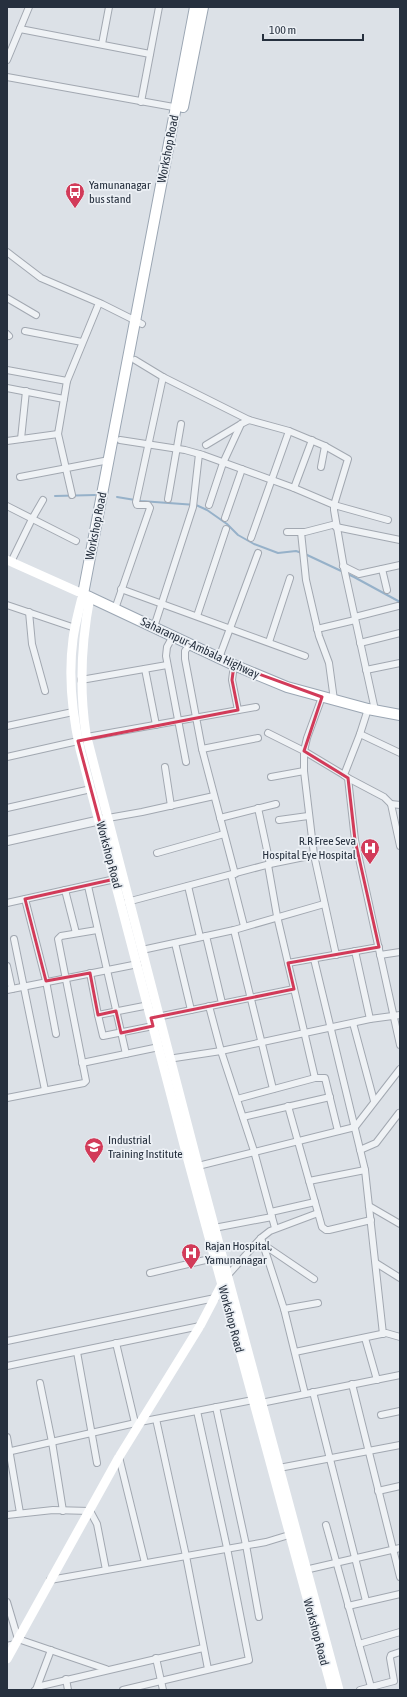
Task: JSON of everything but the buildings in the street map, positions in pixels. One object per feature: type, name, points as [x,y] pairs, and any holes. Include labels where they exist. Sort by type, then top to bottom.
[{"type":"main road","name":"Workshop Road","points":[[195,7],[179,108],[139,322],[109,460],[86,596],[81,680],[83,715],[115,879],[142,950],[159,1047],[166,1060],[214,1258],[257,1402],[279,1468],[332,1690]]},
{"type":"main road","name":"Workshop Road","points":[[179,108],[203,7]]},
{"type":"main road","name":"Workshop Road","points":[[139,322],[135,360],[120,440],[86,596],[75,628],[70,664],[73,712],[78,741],[91,789],[103,819],[125,903],[138,964],[152,1004]]},
{"type":"main road","name":"Saharanpur-Ambala Highway","points":[[9,561],[234,665],[287,687],[372,710],[400,715]]},
{"type":"main road","name":"Workshop Road","points":[[154,1020],[198,1166],[227,1276],[289,1535],[303,1571],[339,1690]]},
{"type":"main road","points":[[7,1659],[13,1643],[90,1511],[137,1422],[200,1326],[227,1276]]},
{"type":"street","points":[[7,60],[29,7]]},
{"type":"street","points":[[102,44],[109,7]]},
{"type":"street","points":[[141,102],[159,7]]},
{"type":"street","points":[[20,29],[150,54]]},
{"type":"street","points":[[7,77],[179,108]]},
{"type":"street","points":[[7,252],[41,278],[139,322]]},
{"type":"street","points":[[7,298],[36,315]]},
{"type":"street","points":[[72,495],[58,434],[67,381],[99,303]]},
{"type":"street","points":[[25,331],[82,342]]},
{"type":"street","points":[[135,360],[163,377],[249,420],[289,431],[312,440],[348,459],[334,504],[336,526],[366,670],[372,710],[360,734],[346,776],[354,840],[380,955],[397,1016],[400,1045]]},
{"type":"street","points":[[7,370],[67,381]]},
{"type":"street","points":[[115,609],[150,508],[148,505],[138,505],[136,500],[163,377]]},
{"type":"street","points":[[7,388],[64,399]]},
{"type":"street","points":[[21,439],[26,391]]},
{"type":"street","points":[[206,445],[249,420]]},
{"type":"street","points":[[168,499],[181,424]]},
{"type":"street","points":[[209,505],[223,463],[241,424]]},
{"type":"street","points":[[251,538],[289,431]]},
{"type":"street","points":[[7,441],[58,434]]},
{"type":"street","points":[[120,440],[199,454],[334,504],[388,520]]},
{"type":"street","points":[[294,488],[312,440]]},
{"type":"street","points":[[321,468],[325,446]]},
{"type":"street","points":[[154,627],[193,505],[199,454]]},
{"type":"street","points":[[20,477],[109,460]]},
{"type":"street","points":[[225,518],[242,469]]},
{"type":"street","points":[[9,561],[43,500]]},
{"type":"street","points":[[7,506],[76,541]]},
{"type":"street","points":[[287,532],[301,532],[336,526],[400,540]]},
{"type":"street","points":[[197,616],[226,529]]},
{"type":"street","points":[[301,532],[306,580],[317,629],[329,663],[334,700]]},
{"type":"street","points":[[219,658],[258,553]]},
{"type":"street","points":[[344,567],[359,574],[400,565]]},
{"type":"street","points":[[382,569],[387,590]]},
{"type":"street","points":[[269,642],[290,578]]},
{"type":"street","points":[[121,589],[305,656]]},
{"type":"street","points":[[7,605],[75,628]]},
{"type":"street","points":[[317,629],[398,606]]},
{"type":"street","points":[[29,612],[32,644],[45,691]]},
{"type":"street","points":[[360,643],[400,633]]},
{"type":"street","points":[[173,636],[165,652],[186,762]]},
{"type":"street","points":[[190,644],[185,651],[185,659],[202,749],[224,834],[244,926]]},
{"type":"street","points":[[366,670],[400,663]]},
{"type":"street","points":[[81,680],[167,665]]},
{"type":"street","points":[[234,665],[232,680],[238,710]]},
{"type":"street","points":[[145,669],[156,726]]},
{"type":"street","points":[[322,697],[307,738],[304,751],[304,771],[308,816],[314,855],[336,955]]},
{"type":"street","points":[[7,757],[78,741],[87,737],[156,726],[196,717],[256,707]]},
{"type":"street","points":[[7,726],[73,712]]},
{"type":"street","points":[[268,733],[304,751],[384,797],[391,804],[399,835],[400,846]]},
{"type":"street","points":[[360,734],[400,753]]},
{"type":"street","points":[[202,749],[258,738]]},
{"type":"street","points":[[165,767],[171,806]]},
{"type":"street","points":[[271,778],[304,771]]},
{"type":"street","points":[[7,808],[91,789]]},
{"type":"street","points":[[7,841],[214,796]]},
{"type":"street","points":[[220,818],[276,804]]},
{"type":"street","points":[[391,804],[400,805]]},
{"type":"street","points":[[258,808],[277,916],[315,1078]]},
{"type":"street","points":[[279,820],[308,816]]},
{"type":"street","points":[[157,852],[224,834]]},
{"type":"street","points":[[125,903],[233,874],[314,855]]},
{"type":"street","points":[[7,903],[115,879]]},
{"type":"street","points":[[88,886],[126,1054]]},
{"type":"street","points":[[188,886],[222,1003]]},
{"type":"street","points":[[65,890],[76,933]]},
{"type":"street","points":[[25,899],[46,981],[56,1034]]},
{"type":"street","points":[[142,950],[234,930],[277,916],[324,904]]},
{"type":"street","points":[[7,1098],[86,1082],[58,939],[61,936],[97,930]]},
{"type":"street","points":[[234,930],[274,1089]]},
{"type":"street","points":[[14,939],[45,1090]]},
{"type":"street","points":[[175,943],[191,1010]]},
{"type":"street","points":[[288,963],[379,948]]},
{"type":"street","points":[[355,951],[370,1019]]},
{"type":"street","points":[[380,955],[400,952]]},
{"type":"street","points":[[314,959],[365,1170],[376,1263],[382,1334]]},
{"type":"street","points":[[7,966],[10,989],[65,977],[138,964]]},
{"type":"street","points":[[90,973],[103,1036],[121,1033],[154,1020],[191,1010],[294,989]]},
{"type":"street","points":[[98,1014],[152,1004]]},
{"type":"street","points":[[209,1006],[220,1051],[254,1151],[275,1228]]},
{"type":"street","points":[[166,1060],[305,1034],[370,1019],[397,1016]]},
{"type":"street","points":[[353,1023],[374,1101]]},
{"type":"street","points":[[82,1063],[159,1047]]},
{"type":"street","points":[[198,1166],[354,1127],[400,1069]]},
{"type":"street","points":[[237,1098],[315,1078],[325,1078],[338,1131]]},
{"type":"street","points":[[243,1117],[330,1097]]},
{"type":"street","points":[[288,1106],[322,1227],[326,1230],[371,1220]]},
{"type":"street","points":[[360,1150],[376,1143],[399,1113]]},
{"type":"street","points":[[309,1181],[365,1170]]},
{"type":"street","points":[[214,1228],[271,1215],[315,1202]]},
{"type":"street","points":[[369,1206],[400,1224]]},
{"type":"street","points":[[227,1276],[261,1238],[275,1228],[318,1213]]},
{"type":"street","points":[[261,1238],[284,1309],[305,1394]]},
{"type":"street","points":[[264,1245],[314,1280]]},
{"type":"street","points":[[150,1273],[214,1258]]},
{"type":"street","points":[[376,1263],[400,1278]]},
{"type":"street","points":[[7,1341],[215,1298]]},
{"type":"street","points":[[284,1309],[318,1303]]},
{"type":"street","points":[[7,1366],[200,1326]]},
{"type":"street","points":[[295,1352],[382,1334],[390,1334],[400,1338]]},
{"type":"street","points":[[365,1338],[377,1380]]},
{"type":"street","points":[[116,1343],[137,1422]]},
{"type":"street","points":[[77,1352],[97,1463]]},
{"type":"street","points":[[8,1451],[137,1422],[216,1407],[305,1394],[400,1375]]},
{"type":"street","points":[[40,1383],[52,1442],[63,1510]]},
{"type":"street","points":[[352,1384],[400,1577]]},
{"type":"street","points":[[313,1392],[366,1601]]},
{"type":"street","points":[[216,1407],[246,1545],[259,1617]]},
{"type":"street","points":[[123,1690],[249,1660],[227,1548],[197,1411]]},
{"type":"street","points":[[381,1415],[400,1411]]},
{"type":"street","points":[[156,1419],[186,1556],[208,1669]]},
{"type":"street","points":[[7,1437],[8,1451],[20,1513]]},
{"type":"street","points":[[279,1468],[330,1457],[369,1452],[400,1445]]},
{"type":"street","points":[[119,1457],[145,1564]]},
{"type":"street","points":[[378,1491],[400,1486]]},
{"type":"street","points":[[7,1515],[63,1510],[90,1511],[97,1524],[106,1570]]},
{"type":"street","points":[[326,1526],[371,1687]]},
{"type":"street","points":[[50,1580],[246,1545],[289,1535]]},
{"type":"street","points":[[303,1571],[400,1548]]},
{"type":"street","points":[[348,1606],[400,1594]]},
{"type":"street","points":[[7,1603],[13,1643],[51,1650],[106,1669]]},
{"type":"street","points":[[359,1644],[400,1632]]},
{"type":"street","points":[[36,1689],[106,1669],[203,1648]]},
{"type":"street","points":[[36,1689],[51,1650]]},
{"type":"street","points":[[360,1690],[397,1681],[390,1658],[391,1655],[400,1652]]},
{"type":"street","points":[[156,1658],[163,1690]]},
{"type":"street","points":[[66,1680],[68,1690]]},
{"type":"highlighted area","points":[[234,665],[322,697],[304,751],[348,778],[355,840],[379,947],[288,963],[294,989],[151,1018],[153,1026],[121,1033],[116,1011],[98,1015],[90,973],[46,981],[25,899],[115,879],[78,741],[238,710],[232,680]]},
{"type":"waterway","points":[[55,496],[95,495]]},
{"type":"waterway","points":[[117,497],[141,501],[196,505],[207,510],[227,524],[238,535],[254,544],[278,553],[296,551],[305,554],[354,577],[400,602]]},
{"type":"place","name":"Yamunanagar bus stand","points":[[75,209]]},
{"type":"place","name":"R.R Free Seva Hospital Eye Hospital","points":[[370,865]]},
{"type":"place","name":"Industrial Training Institute","points":[[94,1164]]},
{"type":"place","name":"Rajan Hospital, Yamunanagar","points":[[191,1270]]}]
